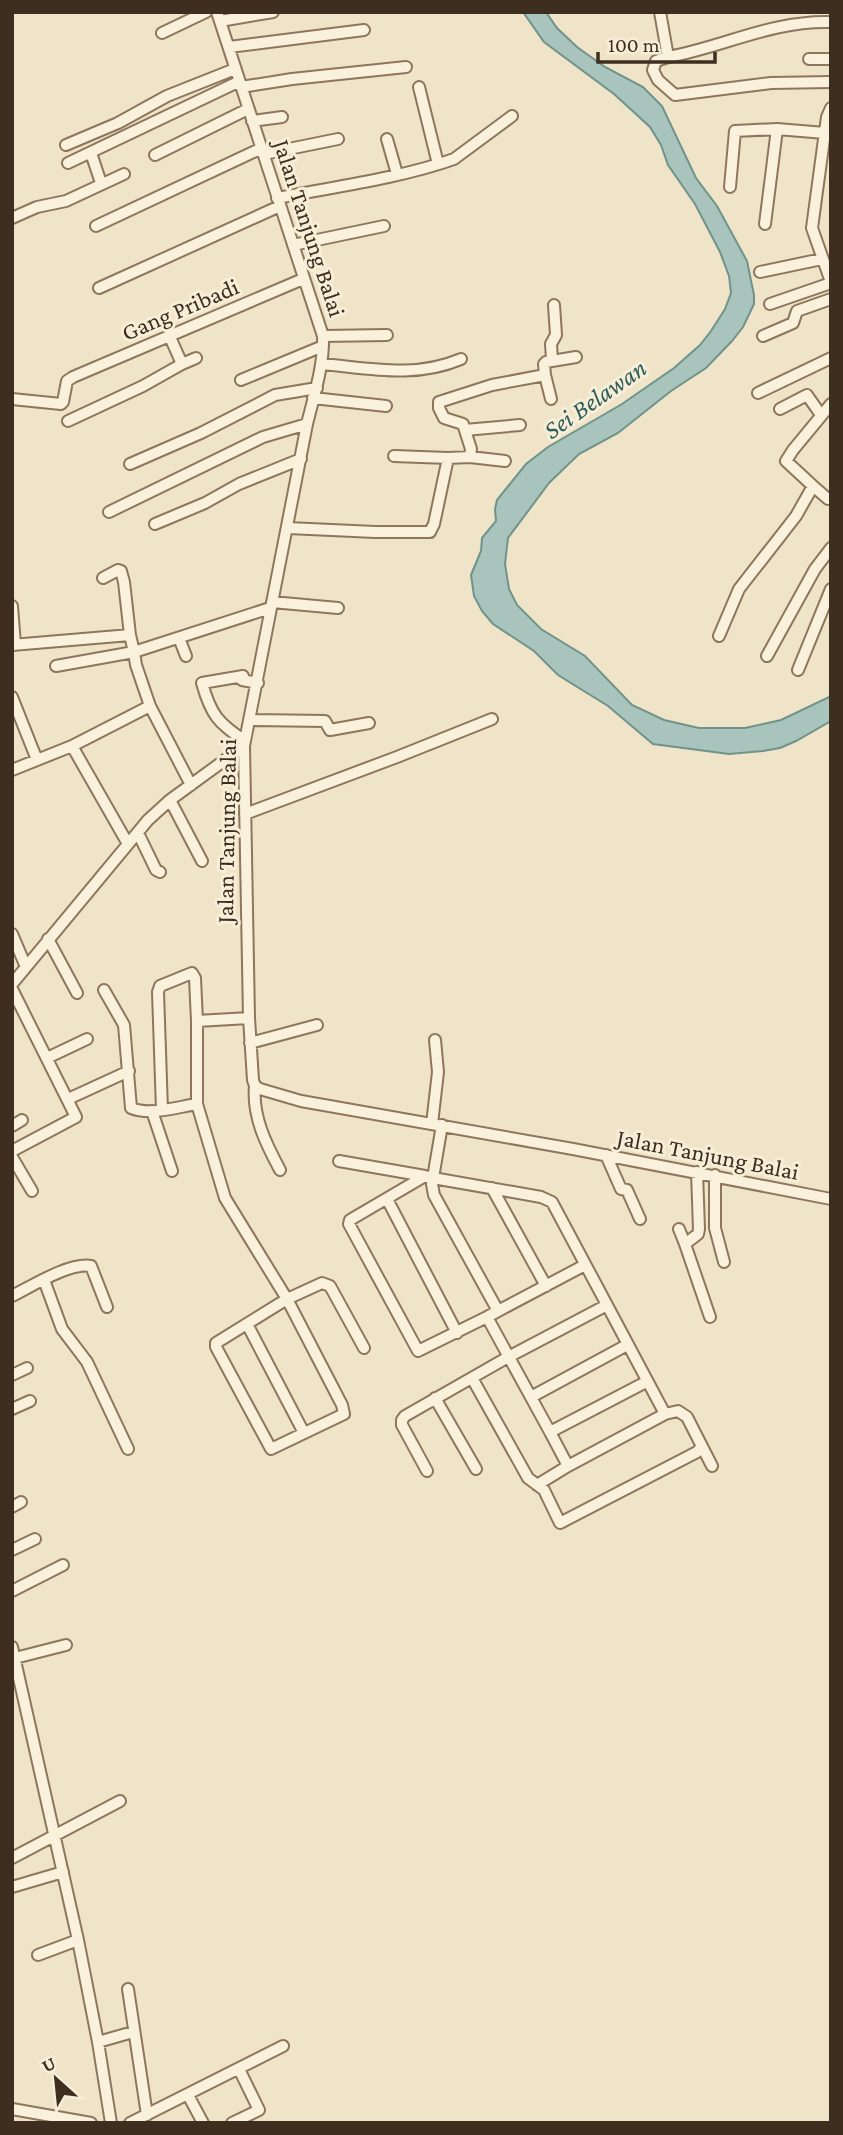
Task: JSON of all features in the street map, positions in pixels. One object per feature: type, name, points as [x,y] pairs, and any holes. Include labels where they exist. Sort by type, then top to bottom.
[{"type":"street","points":[[162,33],[206,12]]},
{"type":"street","points":[[219,17],[273,12]]},
{"type":"street","points":[[660,12],[668,57]]},
{"type":"street","name":"Jalan Tanjung Balai","points":[[219,17],[323,341],[321,363],[245,744],[249,1018],[255,1086],[301,1101],[607,1155],[831,1199]]},
{"type":"street","points":[[831,22],[809,21],[783,26],[668,57],[656,61],[653,70],[658,80],[675,95],[771,83],[831,82]]},
{"type":"street","points":[[229,47],[363,30]]},
{"type":"street","points":[[809,59],[831,59]]},
{"type":"street","points":[[68,163],[173,112],[239,85],[406,67]]},
{"type":"street","points":[[66,145],[118,123],[167,96],[235,69]]},
{"type":"street","points":[[163,84],[167,96]]},
{"type":"street","points":[[419,87],[438,164]]},
{"type":"street","points":[[771,304],[831,283],[812,228],[831,108]]},
{"type":"street","points":[[155,155],[248,109]]},
{"type":"street","points":[[99,288],[278,202],[454,159],[512,116]]},
{"type":"street","points":[[252,121],[282,117]]},
{"type":"street","points":[[730,187],[735,131],[777,129],[825,133]]},
{"type":"street","points":[[765,224],[777,129]]},
{"type":"street","points":[[96,226],[263,151],[338,139]]},
{"type":"street","points":[[387,139],[397,174]]},
{"type":"street","points":[[91,153],[101,183]]},
{"type":"street","points":[[12,218],[37,207],[84,194],[101,183],[124,174]]},
{"type":"street","points":[[293,246],[384,226]]},
{"type":"street","points":[[760,272],[822,259]]},
{"type":"street","name":"Gang Pribadi","points":[[12,399],[61,404],[67,381],[73,377],[303,279]]},
{"type":"street","points":[[763,336],[793,323],[797,311],[831,299]]},
{"type":"street","points":[[552,360],[551,344],[556,335],[554,305]]},
{"type":"street","points":[[241,380],[323,341],[387,335]]},
{"type":"street","points":[[170,337],[182,364]]},
{"type":"street","points":[[551,399],[545,363],[576,357]]},
{"type":"street","points":[[68,421],[144,386],[195,358]]},
{"type":"street","points":[[758,393],[831,358]]},
{"type":"street","points":[[321,363],[406,372],[431,369],[461,359]]},
{"type":"street","points":[[470,457],[471,449],[461,422],[444,418],[439,402],[492,385],[545,374]]},
{"type":"street","points":[[130,464],[275,395],[315,393],[386,406]]},
{"type":"street","points":[[780,410],[807,395],[821,415]]},
{"type":"street","points":[[828,499],[786,461],[831,404]]},
{"type":"street","points":[[108,512],[263,437],[307,424]]},
{"type":"street","points":[[465,430],[520,425]]},
{"type":"street","points":[[394,456],[470,457],[505,461]]},
{"type":"street","points":[[288,528],[430,532],[449,458]]},
{"type":"street","points":[[155,524],[205,503],[239,484],[301,459]]},
{"type":"street","points":[[719,636],[738,589],[796,516],[813,486]]},
{"type":"street","points":[[767,656],[815,569],[831,548]]},
{"type":"street","points":[[103,578],[121,571],[136,665],[150,706],[191,785]]},
{"type":"street","points":[[797,670],[831,589]]},
{"type":"street","points":[[56,666],[134,652],[179,639],[271,605],[338,608]]},
{"type":"street","points":[[12,606],[14,645],[130,635]]},
{"type":"street","points":[[179,639],[186,656]]},
{"type":"street","points":[[12,984],[128,844],[170,800],[245,744],[218,720],[202,683],[243,676],[242,680],[258,683]]},
{"type":"street","points":[[12,697],[37,760]]},
{"type":"street","points":[[12,770],[72,746],[150,706]]},
{"type":"street","points":[[245,814],[492,719]]},
{"type":"street","points":[[250,720],[325,721],[330,730],[369,723]]},
{"type":"street","points":[[72,746],[128,844]]},
{"type":"street","points":[[170,800],[202,861]]},
{"type":"street","points":[[138,833],[156,870],[160,872]]},
{"type":"street","points":[[12,934],[26,967]]},
{"type":"street","points":[[48,939],[77,993]]},
{"type":"street","points":[[172,1171],[157,1110],[158,992],[160,986],[192,973],[195,978],[197,1021],[197,1104],[225,1198],[287,1299],[344,1411],[342,1415],[273,1450],[270,1449],[216,1349],[216,1343],[287,1299],[326,1283],[364,1348]]},
{"type":"street","points":[[12,989],[76,1117],[12,1151]]},
{"type":"street","points":[[104,990],[124,1025],[130,1107],[134,1111],[157,1110],[197,1104]]},
{"type":"street","points":[[197,1021],[249,1018]]},
{"type":"street","points":[[250,1043],[317,1025]]},
{"type":"street","points":[[47,1058],[88,1039]]},
{"type":"street","points":[[435,1040],[438,1072],[437,1125],[429,1177],[434,1195],[498,1311]]},
{"type":"street","points":[[68,1099],[129,1071]]},
{"type":"street","points":[[255,1086],[254,1101],[262,1132],[280,1170]]},
{"type":"street","points":[[607,1155],[621,1189],[626,1190],[640,1219]]},
{"type":"street","points":[[12,1157],[32,1191]]},
{"type":"street","points":[[339,1161],[541,1197],[552,1202],[665,1414]]},
{"type":"street","points":[[685,1244],[698,1234],[699,1229],[697,1172]]},
{"type":"street","points":[[715,1175],[715,1228],[724,1262]]},
{"type":"street","points":[[429,1177],[350,1220],[350,1225],[418,1351],[586,1265]]},
{"type":"street","points":[[492,1188],[546,1286]]},
{"type":"street","points":[[387,1199],[457,1333]]},
{"type":"street","points":[[679,1229],[710,1317]]},
{"type":"street","points":[[12,1296],[71,1268],[91,1266],[107,1307]]},
{"type":"street","points":[[44,1280],[62,1329],[87,1362],[128,1449]]},
{"type":"street","points":[[427,1471],[402,1420],[405,1416],[607,1305]]},
{"type":"street","points":[[487,1317],[568,1466]]},
{"type":"street","points":[[247,1324],[304,1433]]},
{"type":"street","points":[[531,1397],[627,1345]]},
{"type":"street","points":[[12,1375],[27,1367]]},
{"type":"street","points":[[472,1378],[528,1478],[544,1490],[565,1534]]},
{"type":"street","points":[[550,1432],[646,1382]]},
{"type":"street","points":[[435,1398],[476,1469]]},
{"type":"street","points":[[12,1409],[30,1401]]},
{"type":"street","points":[[537,1485],[665,1414],[678,1410],[683,1412],[712,1466]]},
{"type":"street","points":[[560,1523],[697,1452],[701,1447]]},
{"type":"street","points":[[12,1550],[35,1539]]},
{"type":"street","points":[[12,1591],[63,1565]]},
{"type":"street","points":[[66,1645],[14,1652],[78,1940],[111,2123]]},
{"type":"street","points":[[12,1858],[120,1801]]},
{"type":"street","points":[[12,1887],[63,1872]]},
{"type":"street","points":[[38,1955],[78,1940]]},
{"type":"street","points":[[128,1989],[146,2115]]},
{"type":"street","points":[[98,2042],[133,2032]]},
{"type":"street","points":[[130,2123],[283,2046]]},
{"type":"street","points":[[232,2123],[259,2110],[239,2069]]},
{"type":"street","points":[[188,2095],[203,2123]]},
{"type":"street","points":[[12,2109],[91,2123]]},
{"type":"water","name":"Sei Belawan","points":[[523,12],[546,12],[557,28],[577,47],[605,67],[643,87],[662,106],[696,178],[717,206],[747,261],[754,304],[743,327],[706,368],[671,391],[618,433],[579,454],[549,483],[508,538],[505,564],[509,589],[517,605],[541,629],[585,656],[632,705],[664,720],[699,728],[745,728],[781,720],[831,696],[831,721],[780,748],[729,754],[653,744],[608,706],[558,675],[534,651],[493,624],[474,596],[471,575],[481,551],[482,538],[496,521],[497,500],[526,464],[548,447],[622,404],[674,368],[700,345],[711,331],[725,309],[731,293],[729,276],[720,252],[695,204],[668,165],[661,145],[650,127],[614,94],[544,42]]}]
